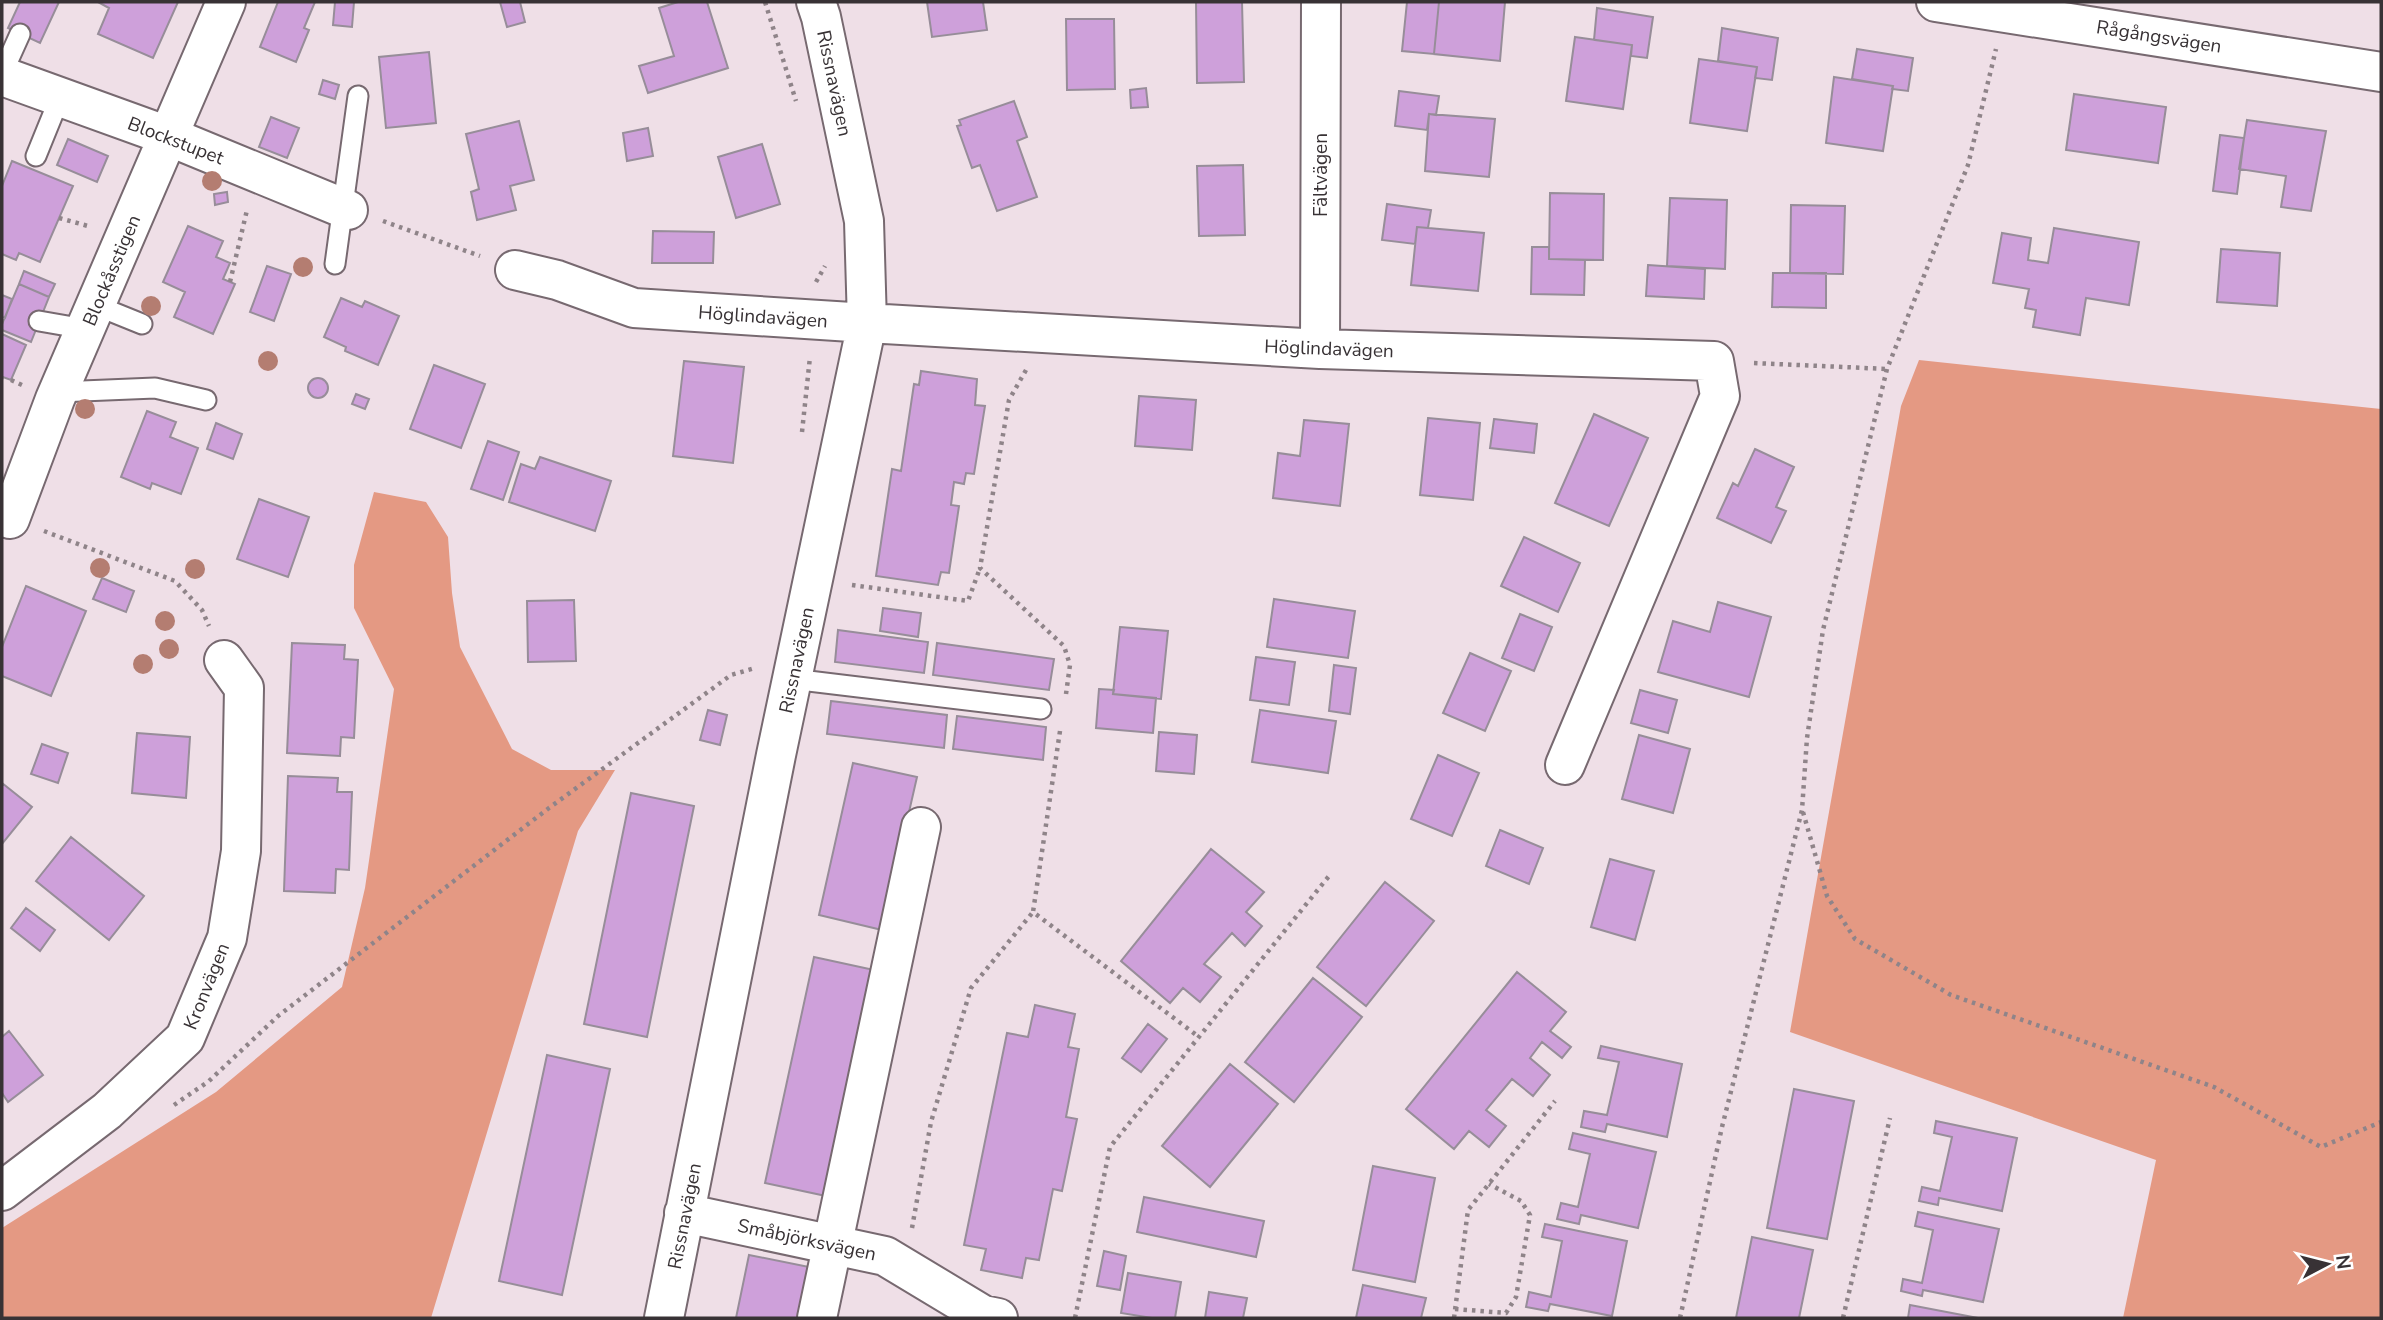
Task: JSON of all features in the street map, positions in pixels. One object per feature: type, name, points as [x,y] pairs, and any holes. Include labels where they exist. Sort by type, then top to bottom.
[{"type":"street","name":"Blockåsstigen","points":[[12,525],[58,392],[226,2]]},
{"type":"street","name":"Rissnavägen","points":[[664,1318],[794,668],[867,323],[864,221],[816,2]]},
{"type":"street","name":"Fältvägen","points":[[1320,349],[1321,2]]},
{"type":"street","name":"Rågångsvägen","points":[[1936,2],[2007,7],[2381,72]]},
{"type":"street","name":"Blockstupet","points":[[2,75],[168,136],[346,209]]},
{"type":"street","name":"Höglindavägen","points":[[515,270],[557,280],[634,308],[1320,349],[1714,361]]},
{"type":"street","points":[[1565,765],[1720,396],[1714,361]]},
{"type":"street","name":"Kronvägen","points":[[2,1191],[107,1111],[185,1038],[226,938],[241,851],[244,688],[224,660]]},
{"type":"street","points":[[817,1318],[921,827]]},
{"type":"street","name":"Småbjörksvägen","points":[[684,1213],[885,1256],[983,1315],[998,1318]]},
{"type":"lane","points":[[2,75],[20,34]]},
{"type":"lane","points":[[335,264],[346,209],[358,96]]},
{"type":"lane","points":[[36,156],[60,97]]},
{"type":"lane","points":[[39,321],[90,317],[142,324]]},
{"type":"lane","points":[[58,392],[155,388],[206,400]]},
{"type":"lane","points":[[794,668],[1041,709]]},
{"type":"path","points":[[1680,1318],[1722,1127],[1802,810],[1807,738],[1823,630],[1886,369],[1968,164],[2007,7]]},
{"type":"path","points":[[230,282],[247,210],[262,174]]},
{"type":"path","points":[[346,209],[420,233],[515,270]]},
{"type":"path","points":[[1714,361],[1886,369]]},
{"type":"path","points":[[12,525],[175,581],[202,610],[224,660]]},
{"type":"path","points":[[813,580],[968,601],[979,568]]},
{"type":"path","points":[[166,1110],[209,1081],[288,1008],[549,808],[731,675],[794,668]]},
{"type":"path","points":[[1802,810],[1827,896],[1855,939],[1951,995],[2214,1087],[2321,1147],[2381,1122]]},
{"type":"path","points":[[1075,1318],[1111,1147],[1329,876]]},
{"type":"path","points":[[905,1268],[931,1122],[971,988],[1033,912]]},
{"type":"path","points":[[1454,1318],[1468,1210],[1555,1101]]},
{"type":"path","points":[[1843,1318],[1889,1118]]},
{"type":"path","points":[[1455,1309],[1506,1313],[1516,1297],[1530,1215],[1521,1201],[1489,1184]]},
{"type":"shaded area","points":[[1919,360],[2381,409],[2381,1318],[2123,1318],[2156,1160],[1790,1032],[1901,406]]},
{"type":"shaded area","points":[[374,492],[426,502],[448,537],[460,647],[512,749],[551,770],[615,770],[578,831],[431,1318],[2,1318],[2,1228],[216,1092],[342,987],[365,888],[394,689],[354,608],[354,565]]},
{"type":"building","points":[[20,2],[59,2],[40,43],[8,28]]},
{"type":"building","points":[[98,2],[178,2],[153,58],[98,34],[109,8]]},
{"type":"building","points":[[278,2],[315,2],[304,28],[309,30],[296,62],[260,47]]},
{"type":"building","points":[[335,2],[354,2],[352,27],[333,25]]},
{"type":"building","points":[[500,2],[520,2],[525,22],[507,27]]},
{"type":"building","points":[[678,2],[707,2],[728,68],[648,93],[639,66],[674,56],[659,8]]},
{"type":"building","points":[[927,2],[983,2],[987,30],[932,37]]},
{"type":"building","points":[[1196,2],[1242,2],[1244,82],[1197,83]]},
{"type":"building","points":[[1407,2],[1439,2],[1434,54],[1402,51]]},
{"type":"building","points":[[1439,2],[1505,2],[1500,61],[1434,54]]},
{"type":"building","points":[[1597,8],[1653,17],[1647,58],[1631,56],[1632,45],[1594,40]]},
{"type":"building","points":[[1066,19],[1114,19],[1115,89],[1067,90]]},
{"type":"building","points":[[1722,28],[1778,38],[1772,80],[1755,78],[1757,67],[1718,61]]},
{"type":"building","points":[[1575,37],[1632,45],[1623,109],[1566,101]]},
{"type":"building","points":[[1857,49],[1913,58],[1908,91],[1852,79]]},
{"type":"building","points":[[429,52],[436,123],[386,128],[379,57]]},
{"type":"building","points":[[1699,59],[1757,67],[1747,131],[1690,123]]},
{"type":"building","points":[[1834,77],[1893,86],[1883,151],[1826,143]]},
{"type":"building","points":[[323,80],[339,85],[335,99],[319,94]]},
{"type":"building","points":[[1146,88],[1148,107],[1131,108],[1130,90]]},
{"type":"building","points":[[1399,91],[1439,96],[1436,115],[1429,114],[1427,130],[1395,126]]},
{"type":"building","points":[[2074,94],[2166,107],[2158,163],[2066,150]]},
{"type":"building","points":[[1014,101],[1027,137],[1017,141],[1037,197],[997,211],[980,165],[972,168],[957,126],[961,125],[959,120]]},
{"type":"building","points":[[1429,114],[1495,119],[1489,177],[1425,171]]},
{"type":"building","points":[[271,117],[299,128],[287,158],[259,147]]},
{"type":"building","points":[[2247,120],[2326,131],[2311,211],[2281,207],[2286,176],[2239,169]]},
{"type":"building","points":[[519,121],[534,180],[510,186],[516,210],[477,220],[471,192],[479,189],[466,134]]},
{"type":"building","points":[[648,128],[653,156],[627,161],[623,133]]},
{"type":"building","points":[[2220,135],[2244,138],[2237,194],[2213,191]]},
{"type":"building","points":[[68,139],[108,156],[97,182],[57,165]]},
{"type":"building","points":[[762,144],[780,204],[736,218],[718,157]]},
{"type":"building","points":[[12,161],[73,186],[40,262],[19,253],[16,260],[2,254],[2,186]]},
{"type":"building","points":[[1243,165],[1245,235],[1199,236],[1197,166]]},
{"type":"building","points":[[227,192],[228,202],[215,205],[214,194]]},
{"type":"building","points":[[1550,193],[1604,194],[1603,260],[1549,259]]},
{"type":"building","points":[[1670,198],[1727,200],[1725,269],[1667,266]]},
{"type":"building","points":[[1387,204],[1431,210],[1428,228],[1417,227],[1415,244],[1382,240]]},
{"type":"building","points":[[1791,205],[1845,206],[1843,274],[1790,273]]},
{"type":"building","points":[[188,226],[223,241],[216,257],[230,263],[223,279],[235,284],[213,334],[174,317],[185,292],[163,282]]},
{"type":"building","points":[[1417,227],[1484,233],[1478,291],[1411,285]]},
{"type":"building","points":[[2054,228],[2139,242],[2129,305],[2086,298],[2080,335],[2033,327],[2036,310],[2025,308],[2029,289],[1993,283],[2002,233],[2031,238],[2028,260],[2048,263]]},
{"type":"building","points":[[653,231],[714,232],[713,263],[652,263]]},
{"type":"building","points":[[1532,247],[1549,247],[1549,259],[1585,260],[1584,295],[1531,294]]},
{"type":"building","points":[[2221,249],[2280,253],[2277,306],[2217,302]]},
{"type":"building","points":[[1648,265],[1705,269],[1704,299],[1646,296]]},
{"type":"building","points":[[267,266],[291,274],[274,321],[250,312]]},
{"type":"building","points":[[24,271],[55,284],[49,297],[19,284]]},
{"type":"building","points":[[1773,273],[1826,273],[1826,308],[1772,307]]},
{"type":"building","points":[[19,284],[49,297],[31,342],[2,330]]},
{"type":"building","points":[[2,295],[12,299],[5,318],[2,317]]},
{"type":"building","points":[[341,298],[362,307],[365,301],[399,316],[378,365],[345,351],[346,347],[324,337]]},
{"type":"building","points":[[2,334],[26,345],[11,380],[3,377],[2,380]]},
{"type":"building","points":[[684,361],[744,367],[733,463],[673,456]]},
{"type":"building","points":[[434,365],[485,384],[461,448],[410,429]]},
{"type":"building","points":[[921,371],[977,379],[975,405],[985,406],[974,474],[966,473],[964,484],[954,482],[951,505],[959,506],[949,573],[941,572],[938,585],[876,576],[892,469],[901,471],[914,384],[919,385]]},
{"type":"building","points":[[314,378],[322,378],[328,388],[322,398],[314,398],[308,392],[308,384]]},
{"type":"building","points":[[356,394],[369,399],[365,409],[352,404]]},
{"type":"building","points":[[1139,396],[1196,400],[1192,450],[1135,446]]},
{"type":"building","points":[[147,411],[176,422],[170,437],[198,448],[181,494],[152,483],[150,489],[121,477]]},
{"type":"building","points":[[1594,414],[1648,438],[1609,526],[1555,503]]},
{"type":"building","points":[[1428,418],[1480,423],[1473,500],[1420,495]]},
{"type":"building","points":[[1494,419],[1537,424],[1534,453],[1490,448]]},
{"type":"building","points":[[1304,420],[1349,424],[1340,506],[1273,498],[1278,453],[1300,456]]},
{"type":"building","points":[[216,423],[242,434],[233,459],[207,449]]},
{"type":"building","points":[[488,441],[519,452],[503,500],[471,489]]},
{"type":"building","points":[[1755,449],[1794,467],[1776,507],[1786,511],[1771,543],[1717,518],[1733,483],[1738,486]]},
{"type":"building","points":[[540,457],[611,481],[595,531],[509,502],[521,464],[535,469]]},
{"type":"building","points":[[259,499],[309,517],[288,577],[237,559]]},
{"type":"building","points":[[1524,537],[1580,563],[1558,612],[1501,586]]},
{"type":"building","points":[[102,578],[134,591],[126,612],[93,599]]},
{"type":"building","points":[[26,586],[86,611],[51,696],[2,676],[2,647]]},
{"type":"building","points":[[1274,599],[1355,611],[1348,658],[1267,647]]},
{"type":"building","points":[[574,600],[576,661],[528,662],[527,601]]},
{"type":"building","points":[[1718,602],[1771,617],[1749,697],[1658,672],[1673,621],[1710,632]]},
{"type":"building","points":[[883,608],[921,613],[918,637],[880,631]]},
{"type":"building","points":[[1520,614],[1552,627],[1534,671],[1502,658]]},
{"type":"building","points":[[1120,627],[1168,631],[1161,699],[1113,694]]},
{"type":"building","points":[[838,630],[928,642],[924,673],[835,662]]},
{"type":"building","points":[[292,643],[345,645],[344,659],[358,660],[354,738],[341,737],[340,756],[287,753]]},
{"type":"building","points":[[937,643],[1054,659],[1049,690],[933,675]]},
{"type":"building","points":[[1470,653],[1511,671],[1485,731],[1443,713]]},
{"type":"building","points":[[1256,657],[1295,662],[1289,705],[1250,700]]},
{"type":"building","points":[[1334,665],[1356,668],[1350,714],[1329,711]]},
{"type":"building","points":[[1099,689],[1114,690],[1113,694],[1156,698],[1153,733],[1096,728]]},
{"type":"building","points":[[1640,690],[1677,700],[1668,733],[1631,723]]},
{"type":"building","points":[[831,701],[947,715],[944,748],[827,734]]},
{"type":"building","points":[[708,710],[727,715],[720,745],[700,740]]},
{"type":"building","points":[[1260,710],[1336,721],[1328,773],[1252,762]]},
{"type":"building","points":[[957,716],[1046,727],[1043,760],[953,749]]},
{"type":"building","points":[[1159,732],[1197,735],[1194,774],[1156,771]]},
{"type":"building","points":[[137,733],[190,737],[186,798],[132,793]]},
{"type":"building","points":[[1639,735],[1690,749],[1673,813],[1622,799]]},
{"type":"building","points":[[42,744],[68,753],[58,783],[31,774]]},
{"type":"building","points":[[1438,755],[1479,773],[1452,836],[1411,819]]},
{"type":"building","points":[[853,763],[917,777],[882,930],[819,915]]},
{"type":"building","points":[[288,776],[338,778],[337,792],[352,792],[349,870],[336,869],[335,893],[284,891]]},
{"type":"building","points":[[2,783],[32,807],[2,844]]},
{"type":"building","points":[[631,793],[694,806],[647,1037],[584,1024]]},
{"type":"building","points":[[1500,830],[1543,848],[1529,884],[1486,866]]},
{"type":"building","points":[[71,837],[144,896],[109,940],[36,881]]},
{"type":"building","points":[[1211,849],[1264,892],[1246,912],[1262,926],[1245,946],[1232,933],[1204,964],[1221,977],[1200,1002],[1183,988],[1170,1003],[1121,961]]},
{"type":"building","points":[[1610,859],[1654,871],[1635,940],[1591,927]]},
{"type":"building","points":[[1385,882],[1434,921],[1366,1006],[1317,967]]},
{"type":"building","points":[[26,908],[55,930],[40,951],[11,928]]},
{"type":"building","points":[[814,957],[874,970],[826,1196],[765,1183]]},
{"type":"building","points":[[1517,972],[1566,1012],[1550,1031],[1571,1047],[1562,1058],[1542,1042],[1530,1058],[1550,1075],[1533,1096],[1512,1079],[1486,1110],[1506,1126],[1489,1147],[1469,1131],[1454,1149],[1406,1109]]},
{"type":"building","points":[[1313,978],[1362,1017],[1294,1102],[1245,1062]]},
{"type":"building","points":[[1035,1005],[1075,1014],[1068,1047],[1079,1049],[1066,1117],[1077,1119],[1062,1191],[1053,1189],[1039,1260],[1026,1258],[1022,1278],[981,1270],[986,1249],[964,1245],[1007,1033],[1028,1037]]},
{"type":"building","points":[[1148,1024],[1167,1039],[1141,1072],[1122,1058]]},
{"type":"building","points":[[9,1031],[43,1075],[8,1102],[2,1093],[2,1037]]},
{"type":"building","points":[[1601,1046],[1682,1064],[1667,1137],[1607,1124],[1605,1132],[1581,1127],[1584,1111],[1607,1115],[1619,1062],[1598,1058]]},
{"type":"building","points":[[547,1055],[610,1069],[562,1295],[499,1281]]},
{"type":"building","points":[[1230,1064],[1278,1104],[1210,1187],[1162,1146]]},
{"type":"building","points":[[1794,1089],[1854,1101],[1827,1239],[1767,1228]]},
{"type":"building","points":[[1936,1121],[2017,1138],[2002,1211],[1939,1198],[1938,1205],[1919,1201],[1922,1187],[1940,1191],[1952,1137],[1934,1133]]},
{"type":"building","points":[[1573,1133],[1656,1152],[1638,1228],[1581,1215],[1579,1224],[1557,1219],[1561,1203],[1578,1207],[1590,1154],[1569,1149]]},
{"type":"building","points":[[1373,1166],[1435,1178],[1415,1282],[1353,1270]]},
{"type":"building","points":[[1144,1197],[1264,1221],[1256,1257],[1137,1232]]},
{"type":"building","points":[[1918,1212],[1999,1229],[1983,1302],[1923,1290],[1922,1296],[1901,1291],[1903,1279],[1922,1283],[1933,1230],[1915,1226]]},
{"type":"building","points":[[1545,1224],[1627,1241],[1612,1316],[1550,1304],[1548,1311],[1526,1307],[1529,1292],[1551,1297],[1562,1241],[1542,1237]]},
{"type":"building","points":[[1752,1237],[1813,1250],[1799,1318],[1736,1318]]},
{"type":"building","points":[[1104,1251],[1126,1256],[1120,1290],[1097,1286]]},
{"type":"building","points":[[749,1255],[814,1268],[803,1318],[736,1318]]},
{"type":"building","points":[[1128,1273],[1181,1282],[1175,1318],[1152,1318],[1121,1313]]},
{"type":"building","points":[[1363,1285],[1426,1298],[1421,1318],[1356,1318]]},
{"type":"building","points":[[1209,1292],[1247,1298],[1243,1318],[1205,1318]]},
{"type":"building","points":[[1910,1305],[1978,1318],[1908,1318]]}]
